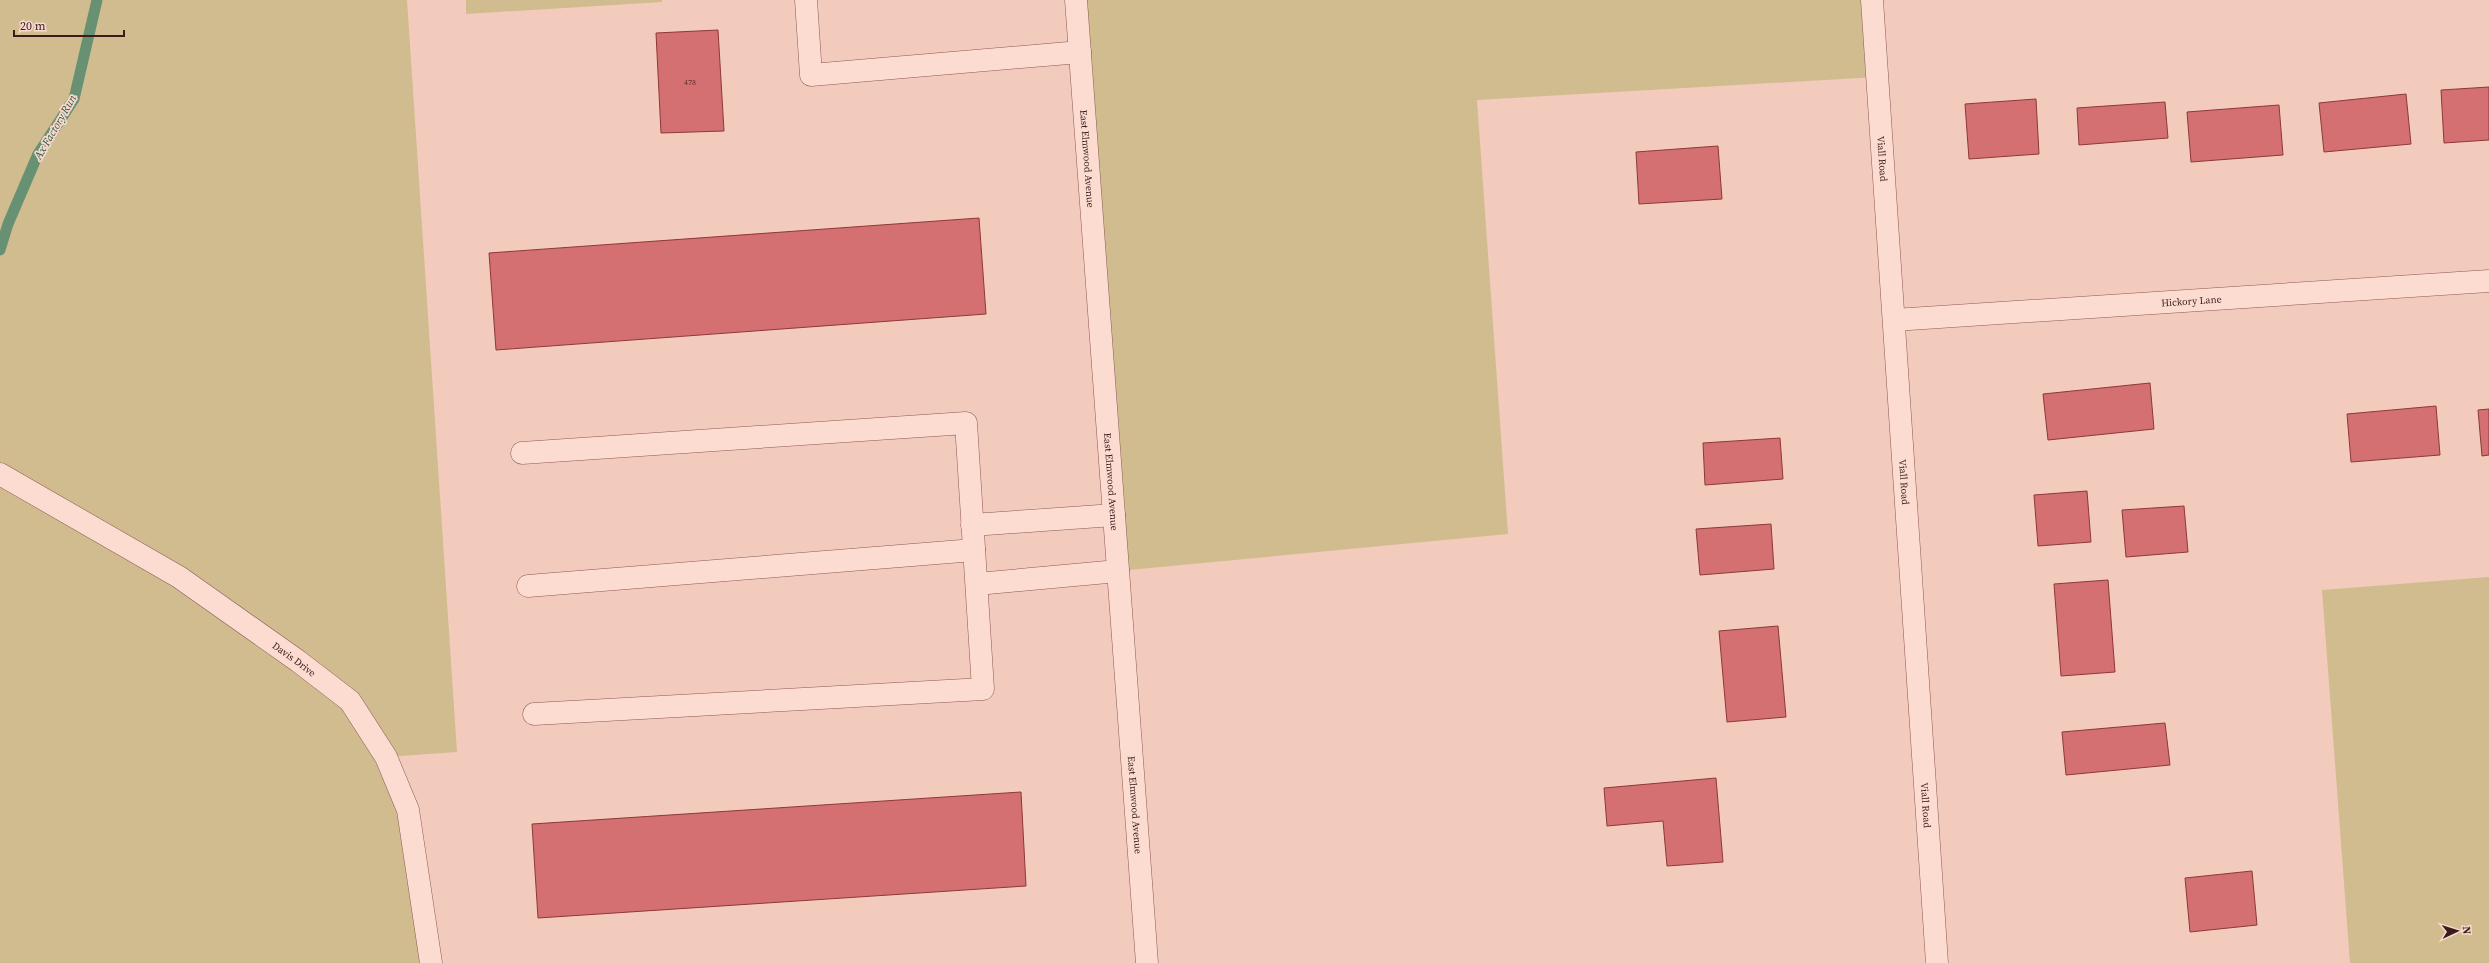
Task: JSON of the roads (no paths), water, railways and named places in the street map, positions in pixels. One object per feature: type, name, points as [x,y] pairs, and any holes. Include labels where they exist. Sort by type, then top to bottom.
[{"type":"street","points":[[806,0],[811,76],[1080,52]]},
{"type":"street","name":"East Elmwood Avenue","points":[[1076,0],[1147,963]]},
{"type":"street","name":"Viall Road","points":[[1872,0],[1937,963]]},
{"type":"street","name":"Hickory Lane","points":[[1894,320],[2489,281]]},
{"type":"street","points":[[522,453],[966,423],[983,688],[534,714]]},
{"type":"street","name":"Davis Drive","points":[[0,474],[179,577],[298,660],[350,701],[386,757],[408,810],[431,963]]},
{"type":"street","points":[[972,524],[1114,515]]},
{"type":"street","points":[[528,586],[974,550]]},
{"type":"street","points":[[977,584],[1118,571]]},
{"type":"waterway","name":"Ax Factory Run","points":[[0,250],[8,224],[38,154],[74,99],[97,0]]}]
